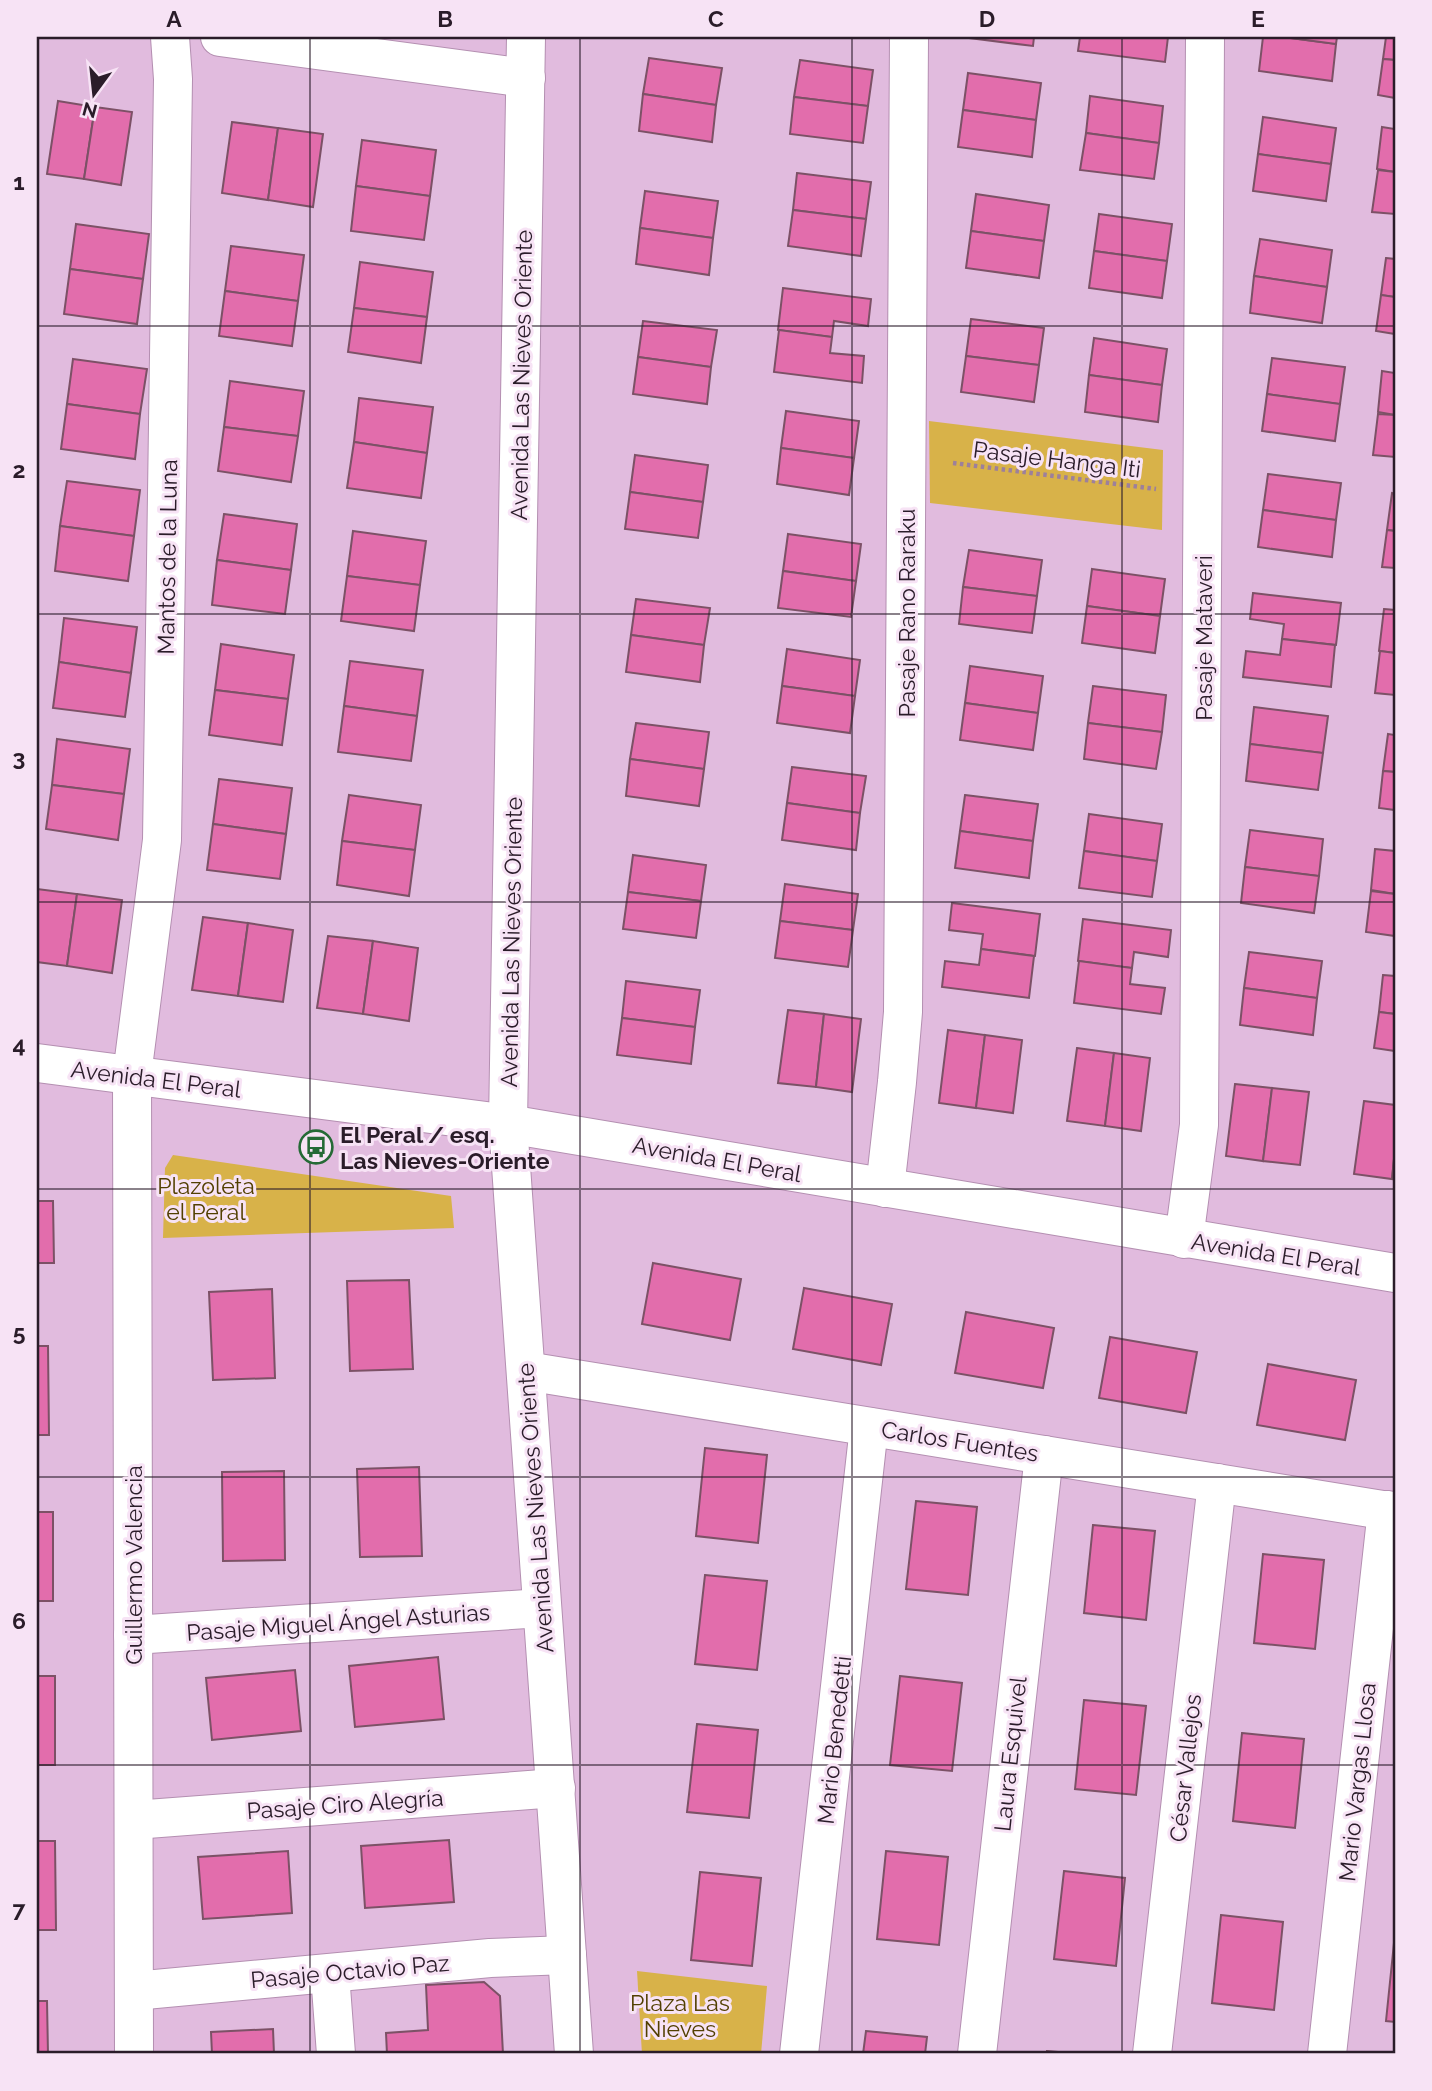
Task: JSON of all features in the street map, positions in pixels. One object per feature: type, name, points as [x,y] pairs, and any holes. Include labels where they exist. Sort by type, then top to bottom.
[{"type":"street","name":"Mantos de la Luna","points":[[132,1075],[162,840],[173,79],[170,37]]},
{"type":"street","points":[[220,37],[526,78]]},
{"type":"street","name":"Avenida Las Nieves Oriente","points":[[526,37],[508,1124],[574,2054]]},
{"type":"street","name":"Pasaje Rano Raraku","points":[[885,1188],[902,1012],[909,37]]},
{"type":"street","name":"Pasaje Mataveri","points":[[1184,1239],[1199,1125],[1205,37]]},
{"type":"street","name":"Avenida El Peral","points":[[37,1063],[508,1124],[1395,1273]]},
{"type":"street","name":"Guillermo Valencia","points":[[132,1075],[134,2054]]},
{"type":"street","name":"Carlos Fuentes","points":[[526,1371],[1391,1511]]},
{"type":"street","name":"Mario Benedetti","points":[[799,2054],[869,1427]]},
{"type":"street","name":"Laura Esquivel","points":[[977,2054],[1044,1455]]},
{"type":"street","name":"César Vallejos","points":[[1152,2054],[1217,1483]]},
{"type":"street","name":"Mario Vargas Llosa","points":[[1327,2054],[1391,1511]]},
{"type":"street","name":"Pasaje Miguel Ángel Asturias","points":[[133,1635],[542,1608]]},
{"type":"street","name":"Pasaje Ciro Alegría","points":[[134,1820],[556,1788]]},
{"type":"street","name":"Pasaje Octavio Paz","points":[[134,1991],[490,1958],[567,1955]]},
{"type":"street","points":[[330,1974],[336,2054]]},
{"type":"path","name":"Pasaje Hanga Iti","points":[[907,457],[1203,495]]},
{"type":"green space","points":[[929,421],[1163,450],[1162,530],[930,503]]},
{"type":"green space","name":"Plazoleta el Peral","points":[[173,1155],[451,1196],[454,1228],[163,1238],[165,1168]]},
{"type":"green space","name":"Plaza Las Nieves","points":[[637,1971],[767,1986],[761,2054],[642,2054]]},
{"type":"building","points":[[961,37],[1034,37],[1033,46]]},
{"type":"building","points":[[1080,37],[1168,37],[1165,62],[1078,51]]},
{"type":"building","points":[[1263,37],[1336,44],[1332,81],[1259,71]]},
{"type":"building","points":[[1283,37],[1337,37],[1336,44]]},
{"type":"building","points":[[1386,37],[1395,37],[1395,60],[1383,59]]},
{"type":"building","points":[[649,58],[722,68],[716,105],[643,94]]},
{"type":"building","points":[[1383,59],[1395,60],[1395,98],[1378,95]]},
{"type":"building","points":[[800,60],[873,70],[868,106],[794,97]]},
{"type":"building","points":[[968,73],[1041,83],[1036,120],[963,110]]},
{"type":"building","points":[[643,94],[716,105],[712,142],[639,131]]},
{"type":"building","points":[[1090,96],[1163,106],[1159,143],[1086,133]]},
{"type":"building","points":[[794,97],[868,106],[863,143],[790,134]]},
{"type":"building","points":[[58,101],[95,107],[84,179],[47,174]]},
{"type":"building","points":[[95,107],[132,112],[121,185],[84,179]]},
{"type":"building","points":[[963,110],[1036,120],[1032,157],[958,147]]},
{"type":"building","points":[[1263,117],[1336,128],[1331,164],[1258,154]]},
{"type":"building","points":[[232,122],[278,128],[268,200],[222,193]]},
{"type":"building","points":[[1382,127],[1395,129],[1395,172],[1377,169]]},
{"type":"building","points":[[278,128],[323,134],[313,207],[268,200]]},
{"type":"building","points":[[1086,133],[1159,143],[1154,179],[1080,170]]},
{"type":"building","points":[[362,140],[436,150],[430,196],[356,186]]},
{"type":"building","points":[[1258,154],[1331,164],[1326,201],[1253,191]]},
{"type":"building","points":[[1378,170],[1395,172],[1395,214],[1372,212]]},
{"type":"building","points":[[797,173],[871,182],[866,219],[793,210]]},
{"type":"building","points":[[356,186],[430,196],[424,240],[351,231]]},
{"type":"building","points":[[645,191],[718,201],[713,238],[640,228]]},
{"type":"building","points":[[976,194],[1049,205],[1044,241],[971,231]]},
{"type":"building","points":[[793,210],[866,219],[861,256],[788,246]]},
{"type":"building","points":[[1099,214],[1172,224],[1167,261],[1094,251]]},
{"type":"building","points":[[76,224],[149,234],[143,279],[70,269]]},
{"type":"building","points":[[640,228],[713,238],[709,275],[636,264]]},
{"type":"building","points":[[971,231],[1044,241],[1039,278],[966,268]]},
{"type":"building","points":[[1260,239],[1332,250],[1327,287],[1254,276]]},
{"type":"building","points":[[231,246],[304,255],[298,301],[225,291]]},
{"type":"building","points":[[1094,251],[1167,261],[1162,298],[1089,288]]},
{"type":"building","points":[[1386,258],[1395,259],[1395,297],[1381,295]]},
{"type":"building","points":[[360,262],[433,272],[427,317],[354,308]]},
{"type":"building","points":[[70,269],[143,279],[137,324],[64,314]]},
{"type":"building","points":[[1254,276],[1327,287],[1322,323],[1250,313]]},
{"type":"building","points":[[783,288],[871,299],[868,326],[834,321],[832,337],[778,330]]},
{"type":"building","points":[[225,291],[298,301],[292,346],[219,336]]},
{"type":"building","points":[[1381,295],[1395,297],[1395,334],[1376,331]]},
{"type":"building","points":[[354,308],[427,317],[421,363],[348,352]]},
{"type":"building","points":[[971,319],[1044,328],[1039,365],[966,356]]},
{"type":"building","points":[[643,321],[717,330],[711,367],[638,357]]},
{"type":"building","points":[[779,330],[832,337],[830,353],[864,356],[862,383],[774,372]]},
{"type":"building","points":[[1094,338],[1167,349],[1162,385],[1089,375]]},
{"type":"building","points":[[966,356],[1039,365],[1034,402],[961,392]]},
{"type":"building","points":[[638,357],[711,367],[707,404],[633,394]]},
{"type":"building","points":[[1272,358],[1345,367],[1340,404],[1267,394]]},
{"type":"building","points":[[73,359],[147,369],[140,414],[67,404]]},
{"type":"building","points":[[1382,371],[1395,373],[1395,415],[1378,412]]},
{"type":"building","points":[[1089,375],[1162,385],[1158,422],[1085,412]]},
{"type":"building","points":[[230,381],[304,391],[298,436],[224,427]]},
{"type":"building","points":[[1267,394],[1340,404],[1335,441],[1262,431]]},
{"type":"building","points":[[359,398],[433,407],[427,453],[354,442]]},
{"type":"building","points":[[67,404],[140,414],[135,459],[61,449]]},
{"type":"building","points":[[786,411],[859,421],[854,458],[781,448]]},
{"type":"building","points":[[1378,414],[1395,415],[1395,457],[1373,455]]},
{"type":"building","points":[[224,427],[298,436],[291,482],[218,471]]},
{"type":"building","points":[[354,442],[427,453],[421,498],[347,488]]},
{"type":"building","points":[[781,448],[854,458],[849,495],[777,484]]},
{"type":"building","points":[[635,455],[708,465],[703,502],[630,492]]},
{"type":"building","points":[[1268,474],[1341,483],[1336,520],[1263,510]]},
{"type":"building","points":[[67,481],[140,490],[134,536],[60,526]]},
{"type":"building","points":[[630,492],[703,502],[698,538],[625,529]]},
{"type":"building","points":[[1392,493],[1395,494],[1395,531],[1387,530]]},
{"type":"building","points":[[1263,510],[1336,520],[1332,557],[1258,547]]},
{"type":"building","points":[[224,514],[297,524],[291,570],[217,560]]},
{"type":"building","points":[[60,526],[134,536],[128,581],[55,571]]},
{"type":"building","points":[[1387,530],[1395,531],[1395,568],[1382,567]]},
{"type":"building","points":[[353,531],[426,541],[420,585],[347,576]]},
{"type":"building","points":[[788,534],[861,544],[856,581],[783,571]]},
{"type":"building","points":[[969,550],[1042,560],[1037,596],[963,587]]},
{"type":"building","points":[[217,560],[291,570],[285,614],[212,605]]},
{"type":"building","points":[[1092,569],[1165,579],[1160,616],[1087,606]]},
{"type":"building","points":[[783,571],[856,581],[851,617],[778,608]]},
{"type":"building","points":[[347,576],[420,585],[414,631],[341,621]]},
{"type":"building","points":[[963,587],[1037,596],[1032,633],[959,624]]},
{"type":"building","points":[[1253,593],[1341,603],[1336,645],[1282,639],[1284,624],[1250,619]]},
{"type":"building","points":[[636,599],[710,608],[704,645],[631,635]]},
{"type":"building","points":[[1087,606],[1160,616],[1155,653],[1082,643]]},
{"type":"building","points":[[1384,609],[1395,610],[1395,653],[1379,651]]},
{"type":"building","points":[[64,618],[137,627],[131,673],[59,662]]},
{"type":"building","points":[[631,635],[704,645],[700,682],[626,672]]},
{"type":"building","points":[[1282,639],[1335,645],[1331,687],[1243,677],[1246,651],[1280,655]]},
{"type":"building","points":[[221,644],[294,655],[288,699],[215,690]]},
{"type":"building","points":[[787,649],[860,660],[855,696],[782,686]]},
{"type":"building","points":[[1380,651],[1395,653],[1395,695],[1375,693]]},
{"type":"building","points":[[350,661],[423,670],[417,716],[344,706]]},
{"type":"building","points":[[59,662],[131,673],[125,717],[53,708]]},
{"type":"building","points":[[970,666],[1043,676],[1038,713],[965,703]]},
{"type":"building","points":[[782,686],[855,696],[850,733],[777,723]]},
{"type":"building","points":[[1093,686],[1166,695],[1162,732],[1088,723]]},
{"type":"building","points":[[215,690],[288,699],[282,745],[209,735]]},
{"type":"building","points":[[965,703],[1038,713],[1033,750],[960,740]]},
{"type":"building","points":[[344,706],[417,716],[411,761],[338,752]]},
{"type":"building","points":[[1254,707],[1328,716],[1323,753],[1250,744]]},
{"type":"building","points":[[636,723],[709,732],[704,769],[630,759]]},
{"type":"building","points":[[1088,723],[1162,732],[1156,769],[1084,759]]},
{"type":"building","points":[[1388,734],[1395,735],[1395,772],[1383,771]]},
{"type":"building","points":[[57,739],[130,749],[124,794],[52,785]]},
{"type":"building","points":[[1250,744],[1323,753],[1318,790],[1246,781]]},
{"type":"building","points":[[630,759],[704,769],[699,806],[626,796]]},
{"type":"building","points":[[792,767],[866,776],[860,813],[787,803]]},
{"type":"building","points":[[1383,771],[1395,772],[1395,810],[1379,808]]},
{"type":"building","points":[[219,779],[292,788],[286,834],[213,824]]},
{"type":"building","points":[[52,785],[124,794],[118,840],[46,829]]},
{"type":"building","points":[[349,795],[421,805],[415,850],[342,841]]},
{"type":"building","points":[[965,795],[1038,804],[1033,841],[960,831]]},
{"type":"building","points":[[787,803],[860,813],[856,850],[782,840]]},
{"type":"building","points":[[1089,814],[1162,824],[1157,861],[1084,851]]},
{"type":"building","points":[[213,824],[286,834],[280,879],[207,870]]},
{"type":"building","points":[[1250,830],[1323,839],[1319,876],[1245,867]]},
{"type":"building","points":[[960,831],[1033,841],[1029,878],[955,868]]},
{"type":"building","points":[[342,841],[415,850],[409,896],[337,885]]},
{"type":"building","points":[[1375,849],[1395,851],[1395,894],[1371,890]]},
{"type":"building","points":[[1084,851],[1157,861],[1152,897],[1079,888]]},
{"type":"building","points":[[633,855],[706,865],[701,901],[628,892]]},
{"type":"building","points":[[1245,867],[1319,876],[1314,913],[1241,903]]},
{"type":"building","points":[[785,884],[858,894],[853,930],[780,921]]},
{"type":"building","points":[[37,889],[77,894],[67,966],[37,962]]},
{"type":"building","points":[[1371,891],[1395,894],[1395,936],[1366,932]]},
{"type":"building","points":[[628,892],[701,901],[696,938],[623,929]]},
{"type":"building","points":[[77,894],[122,900],[112,973],[67,966]]},
{"type":"building","points":[[952,903],[1040,914],[1035,956],[981,949],[983,934],[949,930]]},
{"type":"building","points":[[203,917],[248,923],[238,996],[192,990]]},
{"type":"building","points":[[1083,919],[1171,930],[1168,957],[1134,952],[1132,968],[1078,961]]},
{"type":"building","points":[[780,921],[853,930],[848,967],[775,958]]},
{"type":"building","points":[[248,923],[293,930],[283,1002],[238,996]]},
{"type":"building","points":[[328,936],[373,941],[363,1014],[317,1008]]},
{"type":"building","points":[[373,941],[418,948],[409,1021],[363,1014]]},
{"type":"building","points":[[981,949],[1034,956],[1029,998],[942,987],[945,961],[979,965]]},
{"type":"building","points":[[1249,952],[1322,961],[1317,998],[1244,988]]},
{"type":"building","points":[[1079,961],[1132,968],[1130,984],[1165,988],[1161,1014],[1074,1003]]},
{"type":"building","points":[[1383,975],[1395,976],[1395,1014],[1379,1012]]},
{"type":"building","points":[[626,981],[700,990],[695,1027],[622,1018]]},
{"type":"building","points":[[1244,988],[1317,998],[1313,1035],[1240,1025]]},
{"type":"building","points":[[788,1010],[824,1014],[816,1087],[778,1083]]},
{"type":"building","points":[[1379,1012],[1395,1014],[1395,1051],[1374,1048]]},
{"type":"building","points":[[824,1014],[861,1019],[852,1092],[816,1087]]},
{"type":"building","points":[[622,1018],[695,1027],[691,1064],[617,1055]]},
{"type":"building","points":[[948,1030],[985,1035],[976,1108],[939,1103]]},
{"type":"building","points":[[985,1035],[1022,1040],[1013,1113],[976,1108]]},
{"type":"building","points":[[1077,1048],[1114,1053],[1105,1126],[1067,1121]]},
{"type":"building","points":[[1114,1053],[1150,1058],[1141,1131],[1105,1126]]},
{"type":"building","points":[[1235,1084],[1272,1088],[1263,1161],[1226,1156]]},
{"type":"building","points":[[1272,1088],[1309,1092],[1300,1165],[1263,1161]]},
{"type":"building","points":[[1364,1101],[1395,1105],[1392,1179],[1354,1174]]},
{"type":"building","points":[[1395,1149],[1395,1179],[1392,1179]]},
{"type":"building","points":[[37,1201],[53,1201],[54,1263],[37,1263]]},
{"type":"building","points":[[653,1263],[741,1279],[730,1340],[642,1324]]},
{"type":"building","points":[[409,1280],[413,1369],[350,1371],[347,1281]]},
{"type":"building","points":[[804,1288],[892,1304],[881,1365],[793,1349]]},
{"type":"building","points":[[272,1289],[275,1378],[213,1380],[209,1292]]},
{"type":"building","points":[[966,1312],[1054,1328],[1043,1388],[955,1373]]},
{"type":"building","points":[[1110,1337],[1197,1352],[1186,1413],[1099,1398]]},
{"type":"building","points":[[37,1346],[48,1346],[49,1435],[37,1435]]},
{"type":"building","points":[[1268,1364],[1356,1380],[1345,1440],[1257,1425]]},
{"type":"building","points":[[705,1448],[767,1455],[758,1543],[696,1536]]},
{"type":"building","points":[[419,1467],[422,1556],[360,1557],[357,1469]]},
{"type":"building","points":[[284,1471],[285,1560],[223,1561],[222,1472]]},
{"type":"building","points":[[916,1501],[977,1507],[968,1595],[906,1589]]},
{"type":"building","points":[[37,1512],[53,1512],[53,1601],[37,1601]]},
{"type":"building","points":[[1093,1525],[1155,1531],[1146,1620],[1084,1613]]},
{"type":"building","points":[[1263,1554],[1324,1560],[1315,1649],[1254,1643]]},
{"type":"building","points":[[705,1575],[767,1581],[757,1670],[695,1664]]},
{"type":"building","points":[[438,1657],[444,1719],[355,1727],[349,1666]]},
{"type":"building","points":[[295,1670],[301,1731],[212,1740],[206,1678]]},
{"type":"building","points":[[37,1676],[55,1676],[55,1765],[37,1765]]},
{"type":"building","points":[[900,1676],[962,1683],[952,1771],[890,1765]]},
{"type":"building","points":[[1084,1700],[1146,1706],[1136,1795],[1075,1789]]},
{"type":"building","points":[[697,1724],[758,1730],[749,1818],[687,1812]]},
{"type":"building","points":[[1242,1733],[1304,1739],[1295,1828],[1233,1821]]},
{"type":"building","points":[[449,1840],[454,1902],[365,1908],[361,1846]]},
{"type":"building","points":[[37,1841],[55,1841],[56,1930],[37,1930]]},
{"type":"building","points":[[288,1851],[292,1913],[203,1919],[198,1857]]},
{"type":"building","points":[[886,1851],[948,1857],[939,1945],[877,1939]]},
{"type":"building","points":[[1064,1871],[1125,1878],[1116,1966],[1054,1959]]},
{"type":"building","points":[[700,1872],[761,1878],[752,1966],[691,1960]]},
{"type":"building","points":[[1221,1915],[1283,1922],[1274,2010],[1212,2003]]},
{"type":"building","points":[[1395,1933],[1395,2022],[1386,2021]]},
{"type":"building","points":[[484,1982],[500,1996],[503,2054],[387,2054],[386,2033],[428,2030],[426,1985]]},
{"type":"building","points":[[37,2001],[47,2001],[48,2054],[37,2054]]},
{"type":"building","points":[[273,2029],[274,2054],[212,2054],[211,2032]]},
{"type":"building","points":[[866,2031],[927,2037],[925,2054],[863,2054]]},
{"type":"building","points":[[1047,2051],[1081,2054],[1047,2054]]},
{"type":"place","name":"El Peral / esq. Las Nieves-Oriente","points":[[316,1147]]}]
